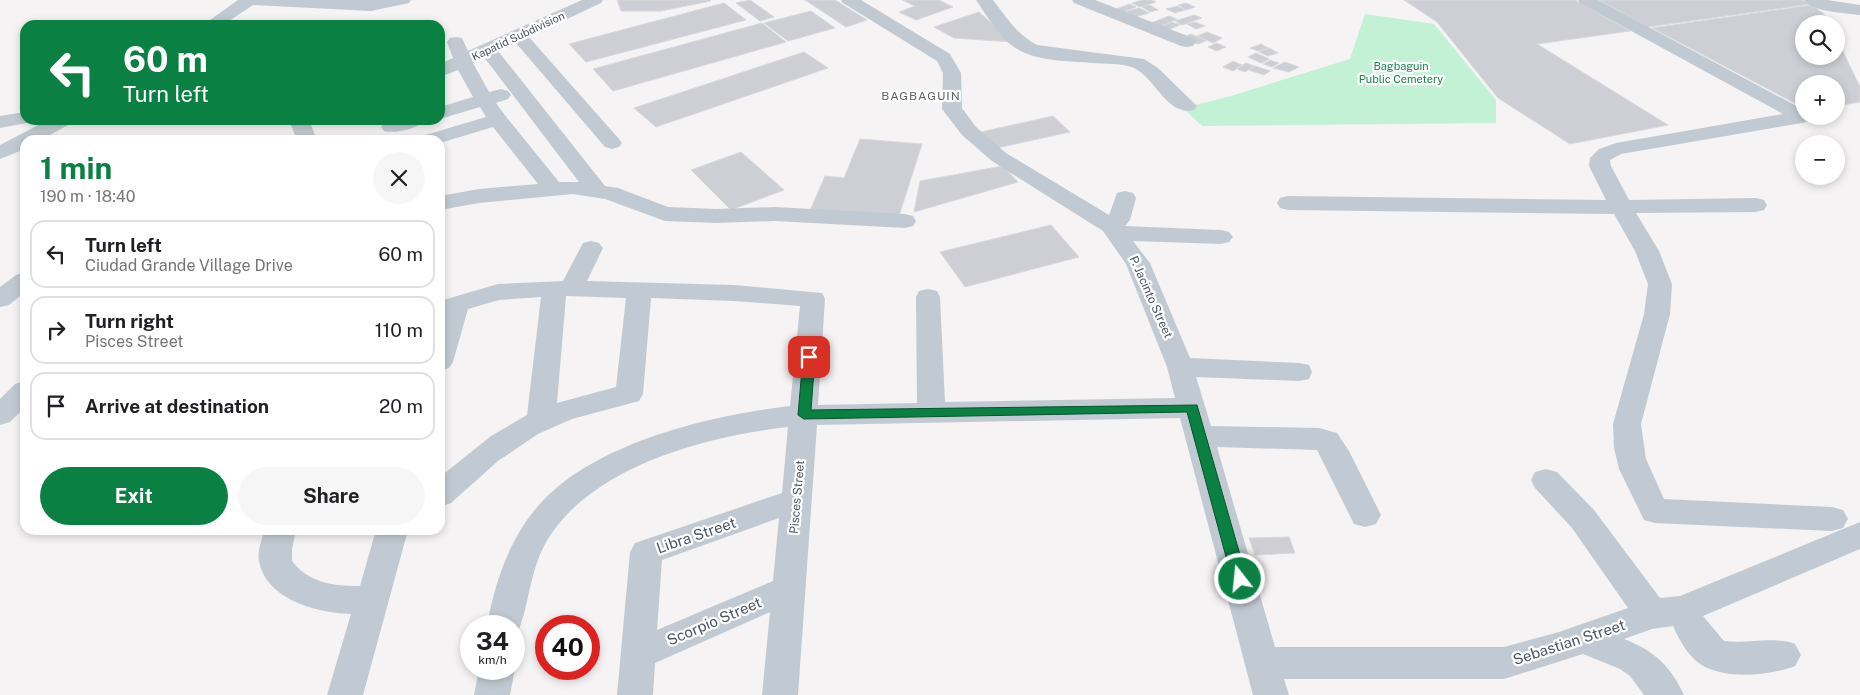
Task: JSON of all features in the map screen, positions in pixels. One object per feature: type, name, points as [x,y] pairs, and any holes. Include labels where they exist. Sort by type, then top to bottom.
[{"type":"street","points":[[220,20],[250,0],[371,6],[403,0]]},
{"type":"street","name":"Kapatid Subdivision","points":[[445,69],[595,0]]},
{"type":"street","name":"P. Jacinto Street","points":[[849,0],[944,58],[952,73],[952,109],[958,118],[984,144],[1013,166],[1114,230],[1138,263],[1180,367],[1271,695]]},
{"type":"street","points":[[984,0],[1014,38],[1027,47],[1049,53],[1138,63],[1145,67],[1176,98],[1187,106]]},
{"type":"street","points":[[1080,0],[1188,42]]},
{"type":"street","points":[[1586,0],[1802,117],[1616,149],[1600,158],[1600,166],[1621,208],[1647,251],[1660,284],[1657,314],[1627,424],[1626,440],[1629,458],[1639,483],[1655,511],[1846,527]]},
{"type":"street","points":[[1812,0],[1828,6],[1860,10]]},
{"type":"street","points":[[519,36],[612,143]]},
{"type":"street","points":[[456,42],[462,62],[485,100],[553,188]]},
{"type":"street","points":[[488,50],[597,190]]},
{"type":"street","points":[[445,112],[555,79]]},
{"type":"street","points":[[0,122],[20,119]]},
{"type":"street","points":[[445,135],[498,119]]},
{"type":"street","points":[[35,135],[54,125]]},
{"type":"street","points":[[0,153],[20,143]]},
{"type":"street","points":[[445,201],[573,187],[597,190],[633,200],[665,214],[716,216],[775,214],[904,221]]},
{"type":"street","points":[[1125,198],[1114,230],[1221,237]]},
{"type":"street","points":[[1288,203],[1621,208],[1756,204]]},
{"type":"street","points":[[541,420],[562,288],[591,248]]},
{"type":"street","points":[[0,299],[20,284]]},
{"type":"street","points":[[445,327],[448,306],[498,292],[562,288],[639,289],[629,394],[595,402],[541,420],[487,456],[445,491]]},
{"type":"street","name":"Pisces Street","points":[[639,289],[813,299],[780,695]]},
{"type":"street","points":[[928,297],[931,412]]},
{"type":"street","points":[[1180,367],[1299,372]]},
{"type":"street","points":[[0,414],[20,396]]},
{"type":"street","points":[[506,615],[509,597],[520,563],[536,533],[561,501],[592,479],[627,460],[699,433],[773,417],[804,415],[1192,408]]},
{"type":"street","points":[[1200,436],[1319,439],[1327,441],[1334,451],[1365,515]]},
{"type":"street","points":[[1546,480],[1667,612],[1687,622],[1707,648],[1716,655],[1726,657],[1783,655]]},
{"type":"street","name":"Libra Street","points":[[634,695],[646,552],[796,500]]},
{"type":"street","name":"Sebastian Street","points":[[1262,663],[1504,664],[1667,612],[1846,527]]},
{"type":"street","points":[[279,535],[275,561],[282,574],[298,588],[319,597],[344,601],[371,600]]},
{"type":"street","points":[[345,695],[371,600],[394,535]]},
{"type":"street","name":"Scorpio Street","points":[[638,654],[789,589]]},
{"type":"street","points":[[1584,638],[1632,658],[1642,665],[1666,695]]},
{"type":"street","points":[[492,695],[495,680]]},
{"type":"green space","name":"Bagbaguin Public Cemetery","points":[[1365,14],[1434,24],[1496,100],[1496,123],[1202,126],[1183,108],[1231,96],[1350,59]]},
{"type":"building","points":[[617,0],[711,1],[661,11],[621,11]]},
{"type":"building","points":[[750,0],[774,17],[760,21],[736,3]]},
{"type":"building","points":[[805,0],[835,0],[867,20],[846,27]]},
{"type":"building","points":[[902,0],[939,0],[953,7],[916,20],[899,12],[915,6]]},
{"type":"building","points":[[1143,0],[1156,2],[1140,7],[1132,3]]},
{"type":"building","points":[[1404,0],[1575,0],[1630,31],[1537,44],[1668,125],[1570,144],[1498,98],[1437,22]]},
{"type":"building","points":[[1599,0],[1801,0],[1811,4],[1648,27]]},
{"type":"building","points":[[724,3],[746,20],[586,62],[569,44]]},
{"type":"building","points":[[1186,3],[1195,7],[1186,10],[1178,5]]},
{"type":"building","points":[[1130,4],[1136,7],[1123,12],[1116,9]]},
{"type":"building","points":[[1150,5],[1158,10],[1150,12],[1142,7]]},
{"type":"building","points":[[1812,5],[1825,15],[1795,15],[1795,65],[1845,65],[1845,56],[1860,87],[1860,102],[1845,104],[1845,75],[1795,75],[1795,103],[1652,28]]},
{"type":"building","points":[[1177,6],[1185,10],[1175,13],[1166,9]]},
{"type":"building","points":[[1139,8],[1149,13],[1135,17],[1125,12]]},
{"type":"building","points":[[811,11],[835,28],[788,41],[764,23]]},
{"type":"building","points":[[979,12],[1012,42],[954,38],[934,27]]},
{"type":"building","points":[[1194,15],[1202,18],[1182,25],[1175,21]]},
{"type":"building","points":[[1169,16],[1177,19],[1159,27],[1151,23]]},
{"type":"building","points":[[1172,22],[1180,25],[1168,30],[1160,27]]},
{"type":"building","points":[[1195,22],[1205,26],[1196,29],[1187,24]]},
{"type":"building","points":[[762,23],[786,42],[613,91],[593,69]]},
{"type":"building","points":[[1207,32],[1222,38],[1213,43],[1197,36]]},
{"type":"building","points":[[1191,34],[1206,41],[1198,44],[1182,38]]},
{"type":"building","points":[[1216,43],[1226,47],[1217,51],[1208,47]]},
{"type":"building","points":[[1261,44],[1268,48],[1258,51],[1250,48]]},
{"type":"building","points":[[1269,48],[1278,53],[1268,56],[1259,52]]},
{"type":"building","points":[[804,52],[828,68],[656,127],[634,108]]},
{"type":"building","points":[[1256,53],[1269,59],[1261,63],[1248,57]]},
{"type":"building","points":[[1270,60],[1279,63],[1272,67],[1263,64]]},
{"type":"building","points":[[1233,61],[1242,65],[1233,71],[1223,67]]},
{"type":"building","points":[[1285,62],[1299,67],[1289,72],[1273,68]]},
{"type":"building","points":[[1246,63],[1254,66],[1245,72],[1237,69]]},
{"type":"building","points":[[1255,66],[1270,71],[1264,75],[1249,70]]},
{"type":"building","points":[[1053,116],[1070,132],[997,148],[981,132]]},
{"type":"building","points":[[860,139],[922,144],[898,219],[810,211],[825,176],[844,178]]},
{"type":"building","points":[[741,152],[784,190],[731,210],[691,170]]},
{"type":"building","points":[[1003,166],[1018,182],[914,212],[920,181]]},
{"type":"building","points":[[1051,225],[1079,257],[965,287],[940,252]]},
{"type":"building","points":[[1289,537],[1295,553],[1255,555],[1249,538]]},
{"type":"district","name":"BAGBAGUIN","points":[[921,96]]},
{"type":"route","points":[[809,357],[804,415],[1192,408],[1240,579]]}]
